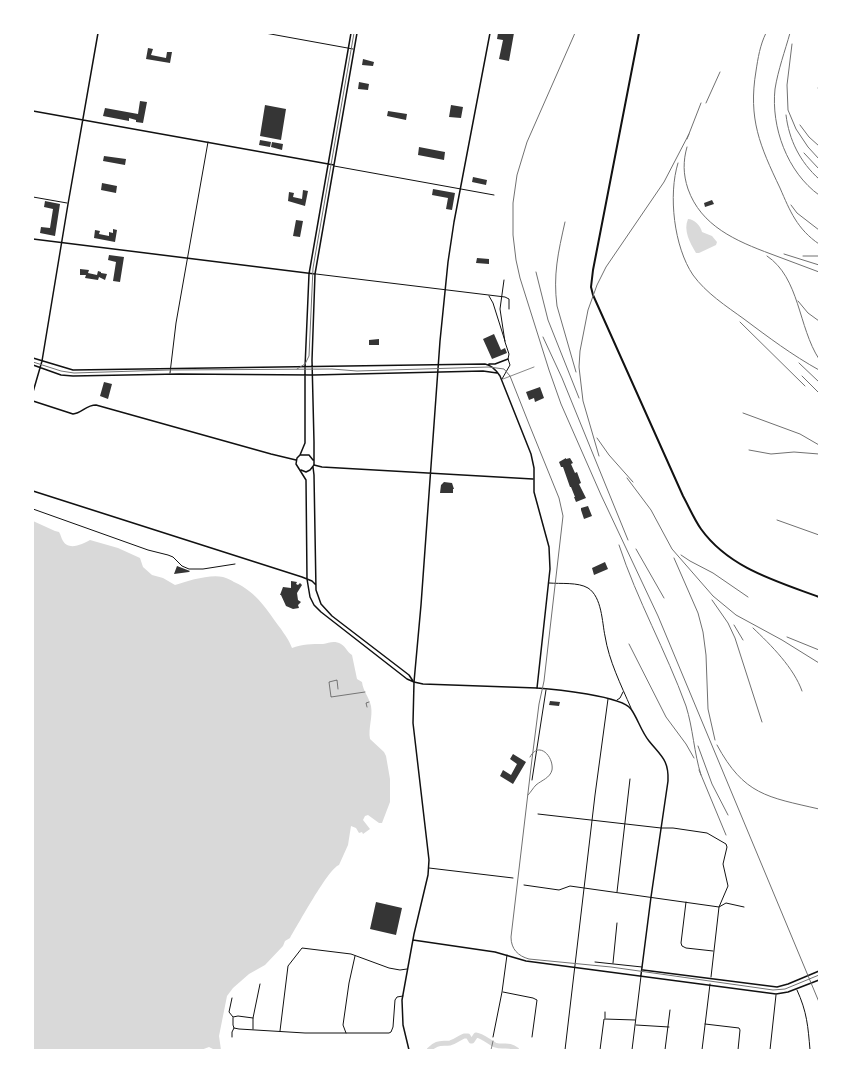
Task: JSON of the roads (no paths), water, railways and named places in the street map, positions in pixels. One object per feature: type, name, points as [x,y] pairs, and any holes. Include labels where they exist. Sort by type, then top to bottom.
[{"type":"main road","points":[[33,392],[41,368],[98,33]]},
{"type":"main road","points":[[351,33],[309,274],[305,367],[305,443],[296,460],[296,464],[306,478],[307,482],[307,579],[310,597],[314,605],[407,679],[414,682],[423,684],[546,689],[616,700],[631,708],[641,730],[664,758],[668,768],[668,781],[641,975]]},
{"type":"main road","points":[[300,470],[306,472],[310,470],[313,465],[312,367],[315,274],[357,33]]},
{"type":"main road","points":[[409,1050],[401,1010],[406,969],[428,868],[428,850],[416,759],[413,716],[414,682],[438,372],[448,262],[460,188],[490,33]]},
{"type":"main road","points":[[639,33],[593,270],[591,287],[593,295],[684,496],[701,529],[721,551],[737,563],[819,597]]},
{"type":"main road","points":[[33,111],[334,166]]},
{"type":"main road","points":[[33,240],[315,274]]},
{"type":"main road","points":[[33,358],[73,370],[439,366],[495,364],[508,359]]},
{"type":"main road","points":[[485,364],[493,367],[502,380],[531,454],[534,468],[534,492],[548,547],[550,569],[537,688]]},
{"type":"main road","points":[[33,366],[61,375],[73,376],[170,374],[313,375],[483,371],[498,373]]},
{"type":"main road","points":[[33,401],[73,414],[79,413],[91,405],[96,405],[296,460]]},
{"type":"main road","points":[[300,455],[309,455],[313,460],[316,585],[317,596],[321,604],[332,616],[409,675],[414,682]]},
{"type":"main road","points":[[313,465],[322,467],[533,479]]},
{"type":"main road","points":[[33,491],[307,579],[316,585]]},
{"type":"main road","points":[[413,940],[507,954],[526,961],[710,984],[776,994],[797,990],[819,980]]},
{"type":"main road","points":[[642,968],[777,987],[819,971]]},
{"type":"street","points":[[265,33],[354,49]]},
{"type":"street","points":[[170,374],[208,142]]},
{"type":"street","points":[[334,166],[494,195]]},
{"type":"street","points":[[33,197],[68,204]]},
{"type":"street","points":[[315,274],[501,296],[509,299],[509,309]]},
{"type":"street","points":[[504,280],[500,309],[505,342]]},
{"type":"street","points":[[488,294],[493,303],[509,352],[508,359],[510,367],[502,380]]},
{"type":"street","points":[[33,509],[148,550],[168,555],[182,566],[189,569],[203,570],[234,564]]},
{"type":"street","points":[[548,583],[583,585],[589,589],[597,600],[609,656],[631,708]]},
{"type":"street","points":[[532,780],[546,689]]},
{"type":"street","points":[[616,700],[620,698],[624,691]]},
{"type":"street","points":[[565,1050],[608,699]]},
{"type":"street","points":[[617,893],[630,779]]},
{"type":"street","points":[[538,814],[592,821],[673,828],[711,834],[726,845],[723,864],[728,886],[719,907],[710,978]]},
{"type":"street","points":[[428,868],[513,878]]},
{"type":"street","points":[[524,885],[559,890],[569,886],[719,907],[726,904],[744,907]]},
{"type":"street","points":[[686,902],[682,946],[686,948],[714,951]]},
{"type":"street","points":[[613,964],[617,923]]},
{"type":"street","points":[[280,1031],[288,966],[300,950],[306,948],[355,956],[389,968],[400,970],[406,969]]},
{"type":"street","points":[[493,1037],[502,992],[507,954]]},
{"type":"street","points":[[346,1033],[343,1027],[349,983],[355,956]]},
{"type":"street","points":[[594,962],[642,968]]},
{"type":"street","points":[[632,1050],[641,975]]},
{"type":"street","points":[[253,1030],[253,1018],[260,984]]},
{"type":"street","points":[[702,1050],[710,984]]},
{"type":"street","points":[[797,990],[808,1019],[810,1050]]},
{"type":"street","points":[[502,992],[536,998],[537,1001],[532,1037]]},
{"type":"street","points":[[770,1050],[776,994]]},
{"type":"street","points":[[234,1028],[253,1030],[386,1034],[391,1032],[393,1027],[395,1000],[397,997],[403,996]]},
{"type":"street","points":[[232,998],[229,1012],[233,1017],[234,1028],[232,1037]]},
{"type":"street","points":[[665,1050],[670,1010]]},
{"type":"street","points":[[600,1050],[605,1012]]},
{"type":"street","points":[[233,1017],[238,1016],[253,1018]]},
{"type":"street","points":[[605,1018],[636,1020]]},
{"type":"street","points":[[705,1024],[739,1028],[738,1050]]},
{"type":"street","points":[[635,1025],[669,1027]]},
{"type":"lane","points":[[502,380],[534,367]]},
{"type":"waterway","points":[[429,1050],[432,1047],[450,1043],[464,1036],[468,1036],[472,1041],[476,1035],[495,1045],[508,1046],[517,1050]]},
{"type":"tram line","points":[[297,369],[305,364],[309,356],[313,268],[354,33]]},
{"type":"tram line","points":[[33,362],[61,371],[74,373],[169,370],[332,369],[357,371],[489,367],[504,369],[510,376],[559,498],[563,516],[544,681],[539,704],[532,759],[511,937],[512,945],[518,954],[529,959],[611,967],[773,990],[785,989],[819,975]]},
{"type":"tram line","points":[[528,795],[536,785],[550,775],[552,770],[551,760],[545,752],[538,750],[530,757]]},
{"type":"railway","points":[[575,33],[527,142],[517,175],[513,203],[513,235],[520,278],[561,404],[601,495],[658,616],[819,1002]]},
{"type":"railway","points":[[766,33],[762,42],[754,88],[755,118],[758,132],[767,159],[791,212],[805,232],[819,244]]},
{"type":"railway","points":[[790,33],[775,89],[774,104],[776,118],[779,133],[790,161],[798,174],[819,195]]},
{"type":"railway","points":[[792,44],[787,85],[788,110],[796,129],[808,147],[819,159]]},
{"type":"railway","points":[[706,103],[720,72]]},
{"type":"railway","points":[[687,139],[701,103]]},
{"type":"railway","points":[[786,115],[796,150],[806,165],[819,179]]},
{"type":"railway","points":[[800,125],[809,137],[819,146]]},
{"type":"railway","points":[[599,456],[583,401],[579,367],[580,351],[588,310],[597,285],[606,267],[664,182],[689,134]]},
{"type":"railway","points":[[687,147],[684,168],[688,189],[694,202],[711,222],[721,230],[745,244],[819,272]]},
{"type":"railway","points":[[804,153],[819,169]]},
{"type":"railway","points":[[678,163],[673,190],[673,205],[677,236],[686,263],[693,275],[704,288],[723,304],[780,346],[819,370]]},
{"type":"railway","points":[[791,205],[797,213],[819,230]]},
{"type":"railway","points":[[565,222],[557,264],[556,295],[557,306],[576,372]]},
{"type":"railway","points":[[784,254],[819,265]]},
{"type":"railway","points":[[767,256],[778,265],[786,277],[798,304],[812,346],[819,359]]},
{"type":"railway","points":[[803,256],[819,256]]},
{"type":"railway","points":[[536,272],[548,320],[579,398]]},
{"type":"railway","points":[[798,301],[808,313],[819,321]]},
{"type":"railway","points":[[740,322],[805,386]]},
{"type":"railway","points":[[543,337],[562,378],[628,540]]},
{"type":"railway","points":[[799,363],[819,382]]},
{"type":"railway","points":[[802,376],[819,393]]},
{"type":"railway","points":[[743,413],[800,434],[819,445]]},
{"type":"railway","points":[[597,438],[609,455],[633,482]]},
{"type":"railway","points":[[749,450],[771,454],[794,452],[819,454]]},
{"type":"railway","points":[[627,478],[651,510],[672,549],[713,596],[736,615],[782,640],[819,663]]},
{"type":"railway","points":[[777,520],[819,535]]},
{"type":"railway","points":[[619,545],[634,586],[670,665],[686,706],[701,775]]},
{"type":"railway","points":[[636,549],[664,598]]},
{"type":"railway","points":[[681,555],[713,573],[748,597]]},
{"type":"railway","points":[[674,558],[698,613],[703,632],[706,655],[708,709],[715,740]]},
{"type":"railway","points":[[712,600],[728,623],[735,638],[762,722]]},
{"type":"railway","points":[[734,625],[743,640]]},
{"type":"railway","points":[[753,628],[788,665],[802,691]]},
{"type":"railway","points":[[787,637],[819,650]]},
{"type":"railway","points":[[629,644],[666,717],[686,744],[694,758]]},
{"type":"railway","points":[[717,745],[727,762],[747,784],[771,797],[819,809]]},
{"type":"railway","points":[[698,746],[712,784],[728,815]]},
{"type":"railway","points":[[699,770],[726,835]]}]
